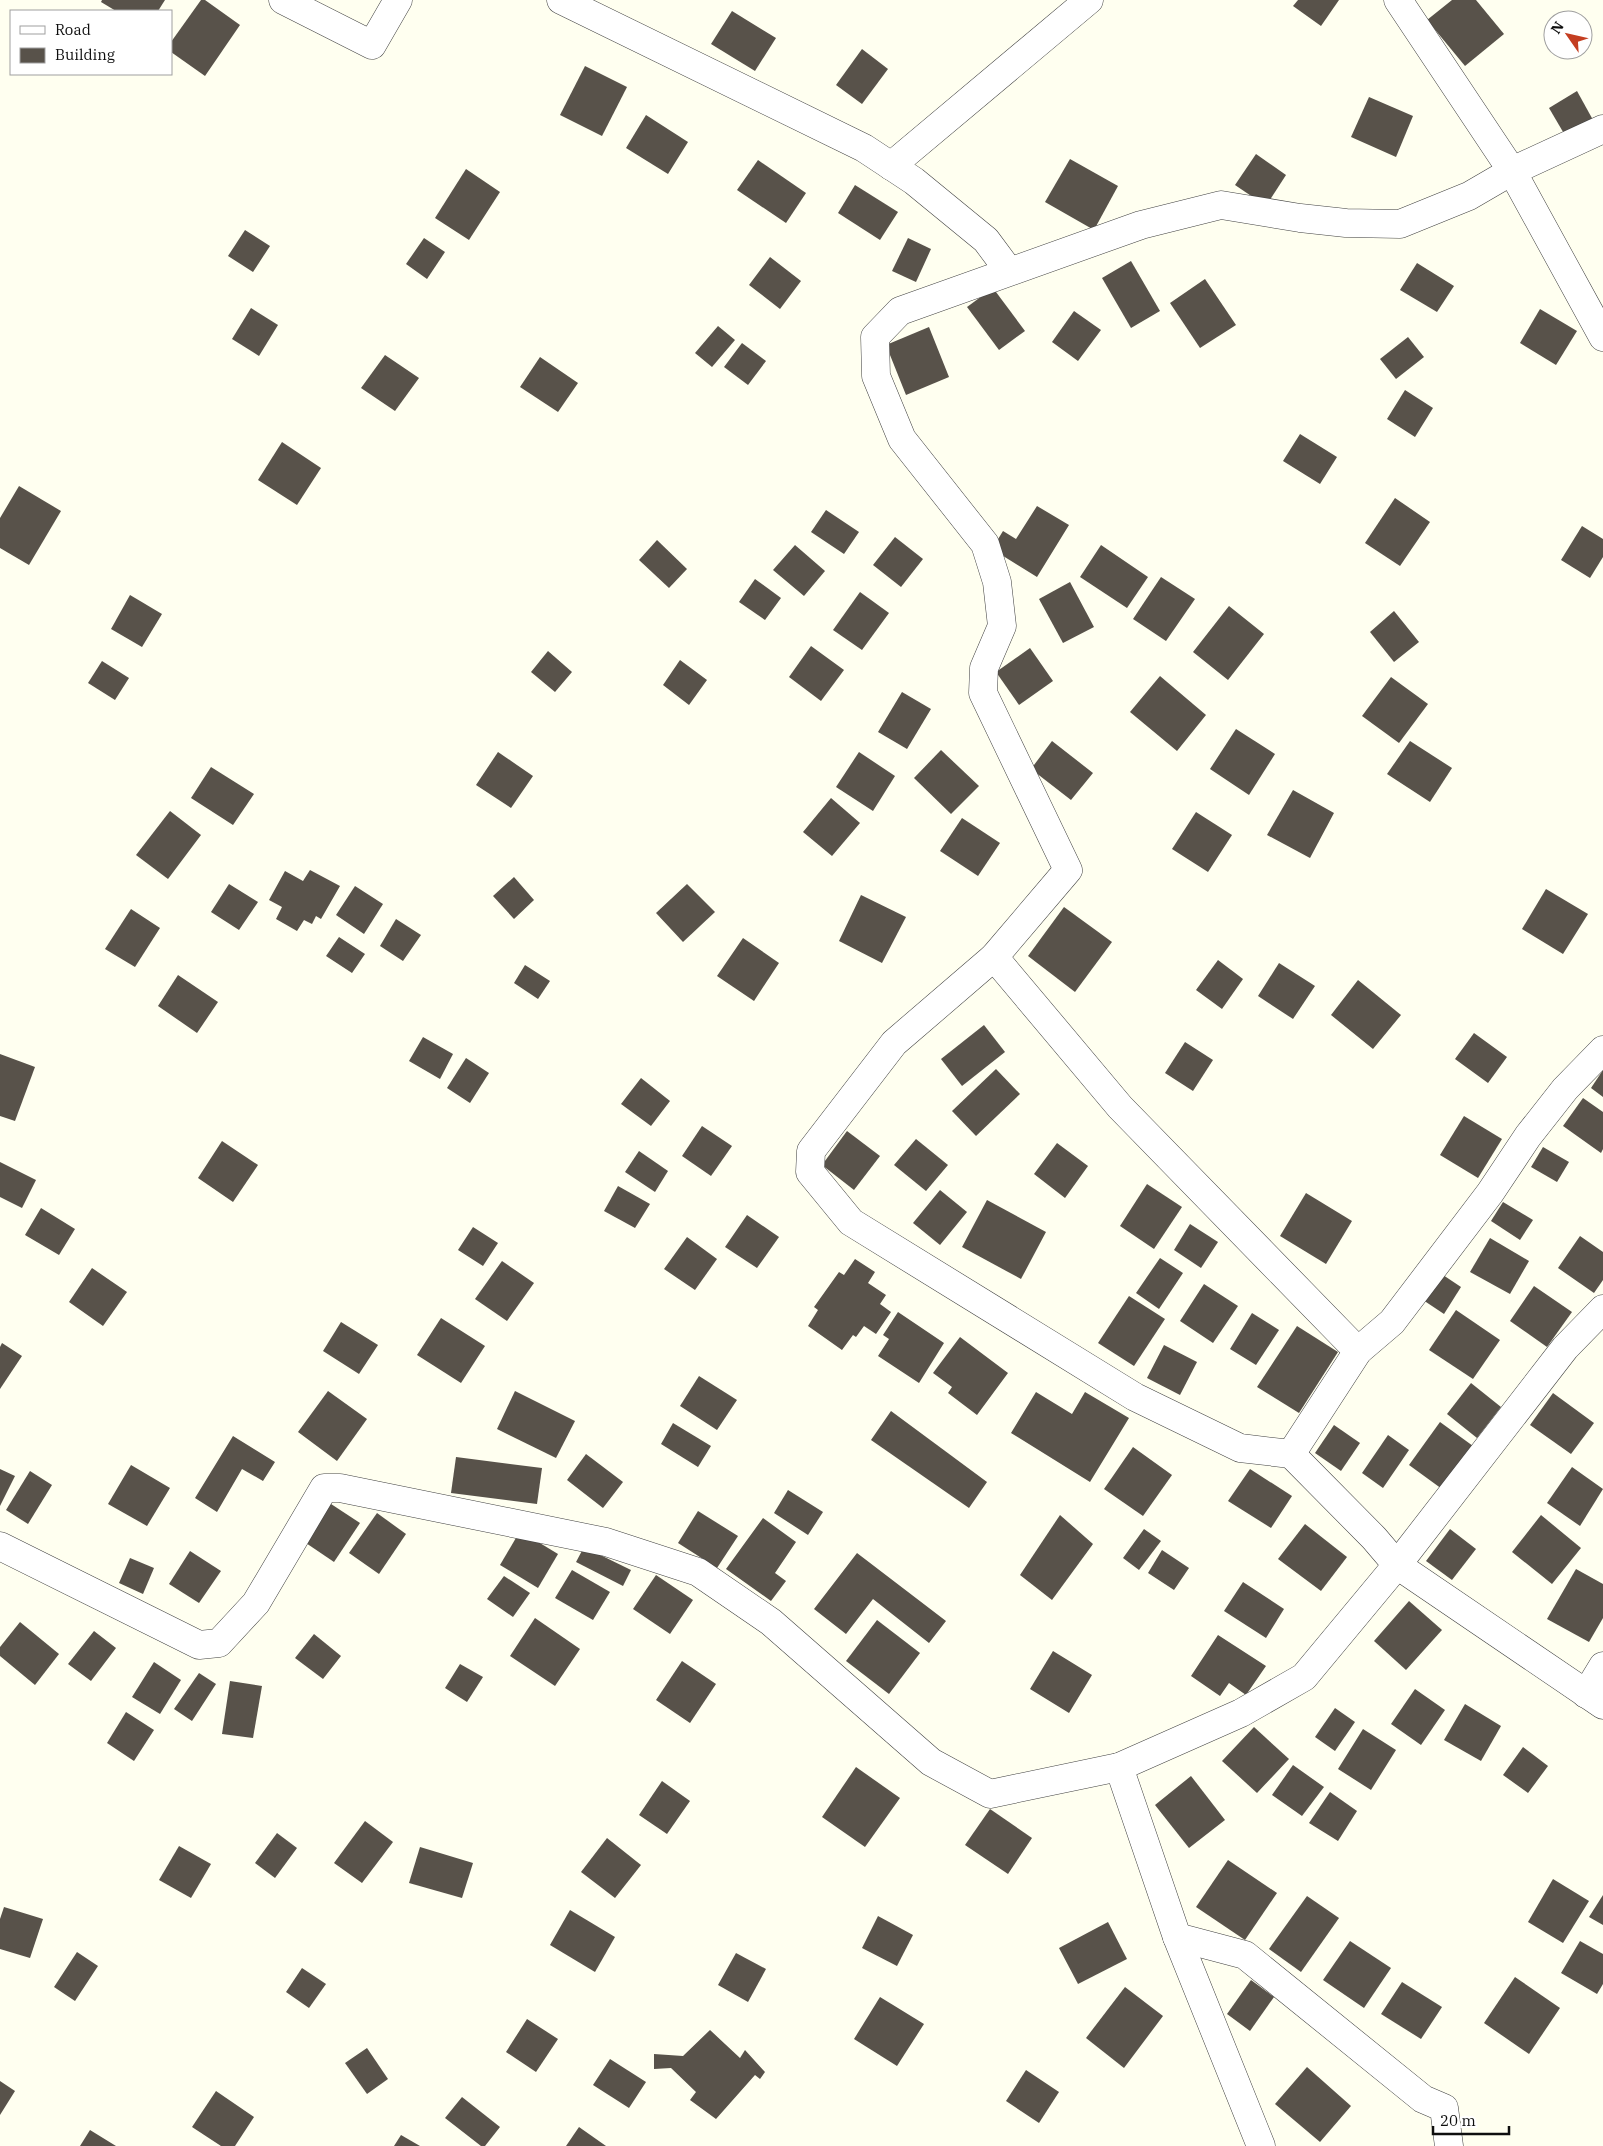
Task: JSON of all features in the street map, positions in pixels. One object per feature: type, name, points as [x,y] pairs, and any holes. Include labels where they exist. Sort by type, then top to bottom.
[{"type":"street","points":[[283,0],[372,45],[398,0]]},
{"type":"street","points":[[561,0],[864,148],[914,181],[986,240],[1010,271]]},
{"type":"street","points":[[891,166],[1089,0]]},
{"type":"street","points":[[1398,0],[1512,171],[1603,337]]},
{"type":"street","points":[[1603,129],[1512,171],[1469,196],[1400,224],[1309,219],[1221,205],[1140,225],[900,311],[875,337],[876,376],[902,440],[984,544],[997,582],[1002,626],[984,668],[983,693],[1068,870],[994,957],[894,1043],[811,1151],[810,1172],[852,1222],[1135,1396],[1240,1448],[1291,1454],[1374,1538],[1397,1566],[1594,1700],[1603,1666]]},
{"type":"street","points":[[994,957],[1120,1107],[1358,1351]]},
{"type":"street","points":[[1291,1454],[1358,1351],[1392,1322],[1490,1193],[1528,1136],[1565,1089],[1603,1050]]},
{"type":"street","points":[[0,1546],[198,1645],[219,1643],[256,1602],[324,1488],[340,1488],[606,1542],[698,1572],[771,1622],[931,1762],[990,1794],[1118,1767],[1241,1713],[1304,1676],[1397,1566],[1565,1348],[1603,1309]]},
{"type":"street","points":[[1118,1767],[1177,1937],[1261,2146]]},
{"type":"street","points":[[1177,1937],[1245,1955],[1423,2100],[1444,2108],[1449,2146]]},
{"type":"building","points":[[102,0],[165,0],[159,10],[114,10],[101,2]]},
{"type":"building","points":[[201,0],[205,0],[240,25],[205,76],[172,53],[172,41]]},
{"type":"building","points":[[1298,0],[1339,0],[1321,26],[1293,6]]},
{"type":"building","points":[[1452,0],[1476,0],[1504,34],[1465,66],[1427,20]]},
{"type":"building","points":[[732,11],[776,38],[755,71],[711,44]]},
{"type":"building","points":[[862,49],[888,69],[862,104],[836,85]]},
{"type":"building","points":[[585,66],[627,87],[602,136],[560,115]]},
{"type":"building","points":[[1577,91],[1593,120],[1566,137],[1549,108]]},
{"type":"building","points":[[1369,97],[1413,116],[1396,157],[1351,137]]},
{"type":"building","points":[[646,115],[688,142],[668,174],[626,148]]},
{"type":"building","points":[[1256,154],[1286,175],[1266,206],[1235,185]]},
{"type":"building","points":[[1070,159],[1118,186],[1094,230],[1045,202]]},
{"type":"building","points":[[758,160],[806,193],[786,223],[737,190]]},
{"type":"building","points":[[466,169],[500,192],[469,240],[435,218]]},
{"type":"building","points":[[855,185],[898,212],[880,240],[838,213]]},
{"type":"building","points":[[245,230],[270,246],[253,272],[228,256]]},
{"type":"building","points":[[424,238],[445,252],[427,279],[406,264]]},
{"type":"building","points":[[908,238],[931,249],[916,282],[892,271]]},
{"type":"building","points":[[770,257],[801,281],[780,309],[749,285]]},
{"type":"building","points":[[1131,261],[1160,311],[1131,328],[1102,278]]},
{"type":"building","points":[[1417,263],[1454,286],[1437,312],[1400,290]]},
{"type":"building","points":[[1205,279],[1236,325],[1200,348],[1170,303]]},
{"type":"building","points":[[993,288],[1025,331],[999,350],[967,307]]},
{"type":"building","points":[[251,308],[278,325],[259,356],[232,339]]},
{"type":"building","points":[[1540,309],[1577,331],[1556,365],[1520,343]]},
{"type":"building","points":[[1074,311],[1101,330],[1078,361],[1052,342]]},
{"type":"building","points":[[718,326],[735,340],[712,367],[695,353]]},
{"type":"building","points":[[929,327],[949,377],[906,395],[886,345]]},
{"type":"building","points":[[1408,337],[1424,357],[1396,379],[1380,359]]},
{"type":"building","points":[[742,343],[766,361],[748,385],[724,367]]},
{"type":"building","points":[[385,355],[419,378],[395,411],[361,388]]},
{"type":"building","points":[[540,357],[578,383],[558,412],[520,387]]},
{"type":"building","points":[[1405,390],[1433,408],[1415,437],[1387,419]]},
{"type":"building","points":[[1300,434],[1337,457],[1320,484],[1283,461]]},
{"type":"building","points":[[282,442],[321,468],[297,505],[258,480]]},
{"type":"building","points":[[19,486],[61,511],[29,565],[0,548],[0,518]]},
{"type":"building","points":[[1395,498],[1430,522],[1400,566],[1365,543]]},
{"type":"building","points":[[1037,506],[1069,525],[1037,577],[992,549],[1003,531],[1016,539]]},
{"type":"building","points":[[826,510],[859,532],[844,554],[811,532]]},
{"type":"building","points":[[1582,526],[1603,539],[1603,557],[1590,578],[1561,560]]},
{"type":"building","points":[[895,537],[923,559],[901,587],[873,565]]},
{"type":"building","points":[[657,540],[687,569],[669,588],[639,560]]},
{"type":"building","points":[[795,545],[825,571],[804,596],[773,570]]},
{"type":"building","points":[[1101,545],[1148,577],[1127,608],[1080,577]]},
{"type":"building","points":[[1161,577],[1195,599],[1166,641],[1133,619]]},
{"type":"building","points":[[755,579],[781,598],[765,620],[739,602]]},
{"type":"building","points":[[1070,582],[1094,627],[1063,643],[1039,599]]},
{"type":"building","points":[[860,592],[889,613],[862,650],[833,630]]},
{"type":"building","points":[[130,595],[162,614],[142,647],[111,629]]},
{"type":"building","points":[[1229,606],[1264,634],[1228,680],[1193,652]]},
{"type":"building","points":[[1394,611],[1419,642],[1394,662],[1370,632]]},
{"type":"building","points":[[811,646],[844,670],[821,701],[789,677]]},
{"type":"building","points":[[1030,648],[1053,681],[1019,705],[996,672]]},
{"type":"building","points":[[548,651],[572,672],[555,692],[531,672]]},
{"type":"building","points":[[680,660],[707,680],[689,705],[663,685]]},
{"type":"building","points":[[102,661],[129,678],[115,700],[88,683]]},
{"type":"building","points":[[1160,676],[1206,715],[1177,751],[1130,712]]},
{"type":"building","points":[[1391,677],[1428,704],[1399,743],[1362,716]]},
{"type":"building","points":[[902,692],[931,709],[907,749],[878,732]]},
{"type":"building","points":[[1236,729],[1275,754],[1249,795],[1210,769]]},
{"type":"building","points":[[1052,741],[1093,773],[1071,800],[1031,769]]},
{"type":"building","points":[[1410,741],[1452,768],[1430,802],[1387,774]]},
{"type":"building","points":[[941,750],[979,786],[951,814],[914,778]]},
{"type":"building","points":[[498,752],[533,776],[511,808],[476,785]]},
{"type":"building","points":[[859,752],[895,776],[873,811],[836,787]]},
{"type":"building","points":[[211,767],[254,794],[233,825],[191,798]]},
{"type":"building","points":[[1293,790],[1334,813],[1310,858],[1267,835]]},
{"type":"building","points":[[831,798],[860,823],[832,856],[803,832]]},
{"type":"building","points":[[170,811],[201,835],[168,879],[136,855]]},
{"type":"building","points":[[1196,812],[1232,835],[1208,872],[1172,849]]},
{"type":"building","points":[[962,818],[1000,843],[978,876],[940,851]]},
{"type":"building","points":[[310,870],[340,886],[321,919],[316,916],[312,924],[304,920],[297,931],[276,919],[282,907],[269,900],[285,871],[303,881]]},
{"type":"building","points":[[514,877],[534,900],[514,919],[493,896]]},
{"type":"building","points":[[229,884],[258,902],[239,930],[211,912]]},
{"type":"building","points":[[687,884],[715,912],[683,942],[656,913]]},
{"type":"building","points":[[355,886],[383,904],[364,934],[336,915]]},
{"type":"building","points":[[1546,889],[1588,914],[1563,954],[1522,929]]},
{"type":"building","points":[[861,895],[906,917],[882,963],[839,941]]},
{"type":"building","points":[[1064,907],[1112,942],[1075,992],[1028,956]]},
{"type":"building","points":[[131,909],[160,928],[135,967],[105,949]]},
{"type":"building","points":[[396,919],[421,935],[403,961],[380,946]]},
{"type":"building","points":[[339,937],[365,954],[352,973],[326,956]]},
{"type":"building","points":[[743,938],[779,963],[754,1001],[717,976]]},
{"type":"building","points":[[1218,960],[1243,979],[1222,1009],[1196,990]]},
{"type":"building","points":[[1279,963],[1315,986],[1293,1019],[1258,996]]},
{"type":"building","points":[[525,965],[550,981],[538,999],[514,983]]},
{"type":"building","points":[[178,975],[218,1002],[197,1033],[158,1006]]},
{"type":"building","points":[[1358,980],[1401,1015],[1373,1049],[1331,1015]]},
{"type":"building","points":[[984,1025],[1005,1052],[962,1086],[941,1059]]},
{"type":"building","points":[[1474,1033],[1507,1057],[1488,1083],[1455,1059]]},
{"type":"building","points":[[423,1037],[453,1054],[440,1079],[409,1061]]},
{"type":"building","points":[[1185,1042],[1213,1060],[1193,1091],[1165,1073]]},
{"type":"building","points":[[0,1054],[35,1067],[15,1121],[0,1116]]},
{"type":"building","points":[[466,1058],[489,1073],[470,1103],[447,1088]]},
{"type":"building","points":[[996,1069],[1020,1094],[976,1136],[952,1111]]},
{"type":"building","points":[[1603,1070],[1603,1097],[1591,1088]]},
{"type":"building","points":[[641,1078],[670,1101],[651,1126],[621,1104]]},
{"type":"building","points":[[1583,1098],[1603,1112],[1603,1149],[1601,1153],[1563,1126]]},
{"type":"building","points":[[1464,1116],[1502,1139],[1478,1178],[1440,1155]]},
{"type":"building","points":[[702,1126],[732,1146],[711,1176],[682,1156]]},
{"type":"building","points":[[847,1131],[880,1156],[854,1190],[822,1165]]},
{"type":"building","points":[[916,1139],[948,1165],[926,1191],[894,1165]]},
{"type":"building","points":[[222,1141],[258,1165],[233,1202],[198,1178]]},
{"type":"building","points":[[1057,1143],[1088,1166],[1065,1198],[1034,1174]]},
{"type":"building","points":[[1543,1147],[1569,1162],[1557,1182],[1531,1167]]},
{"type":"building","points":[[639,1151],[668,1171],[655,1192],[625,1172]]},
{"type":"building","points":[[0,1162],[36,1180],[22,1208],[0,1197]]},
{"type":"building","points":[[1147,1184],[1182,1207],[1154,1249],[1120,1226]]},
{"type":"building","points":[[618,1186],[650,1204],[635,1228],[604,1211]]},
{"type":"building","points":[[940,1190],[967,1212],[940,1245],[913,1223]]},
{"type":"building","points":[[1306,1193],[1352,1221],[1326,1264],[1280,1236]]},
{"type":"building","points":[[987,1200],[1046,1232],[1021,1279],[962,1247]]},
{"type":"building","points":[[1503,1202],[1533,1220],[1520,1240],[1491,1221]]},
{"type":"building","points":[[41,1208],[75,1229],[59,1255],[25,1235]]},
{"type":"building","points":[[747,1215],[779,1237],[757,1268],[725,1247]]},
{"type":"building","points":[[1190,1224],[1218,1242],[1201,1268],[1174,1250]]},
{"type":"building","points":[[473,1227],[498,1243],[483,1266],[458,1250]]},
{"type":"building","points":[[1580,1236],[1603,1252],[1603,1280],[1594,1293],[1558,1268]]},
{"type":"building","points":[[687,1237],[717,1259],[695,1290],[664,1269]]},
{"type":"building","points":[[1490,1238],[1529,1261],[1510,1294],[1470,1272]]},
{"type":"building","points":[[1160,1258],[1183,1273],[1159,1309],[1136,1293]]},
{"type":"building","points":[[855,1259],[875,1272],[868,1283],[886,1295],[880,1304],[891,1312],[876,1334],[864,1326],[856,1337],[853,1335],[842,1350],[808,1326],[818,1310],[814,1307],[839,1272],[844,1275]]},
{"type":"building","points":[[502,1261],[534,1283],[507,1321],[475,1299]]},
{"type":"building","points":[[92,1268],[127,1292],[103,1326],[69,1302]]},
{"type":"building","points":[[1440,1273],[1461,1287],[1444,1314],[1423,1300]]},
{"type":"building","points":[[1204,1284],[1238,1306],[1213,1343],[1180,1321]]},
{"type":"building","points":[[1534,1286],[1572,1312],[1547,1347],[1510,1321]]},
{"type":"building","points":[[1129,1296],[1165,1319],[1134,1366],[1098,1343]]},
{"type":"building","points":[[1456,1310],[1500,1340],[1473,1379],[1429,1350]]},
{"type":"building","points":[[898,1312],[944,1343],[919,1383],[878,1356],[889,1339],[883,1335]]},
{"type":"building","points":[[1252,1313],[1279,1330],[1256,1365],[1230,1349]]},
{"type":"building","points":[[441,1318],[485,1346],[461,1383],[417,1355]]},
{"type":"building","points":[[341,1322],[378,1345],[359,1374],[323,1351]]},
{"type":"building","points":[[1297,1326],[1338,1352],[1299,1413],[1257,1387]]},
{"type":"building","points":[[960,1337],[1008,1373],[977,1415],[948,1393],[952,1387],[933,1373]]},
{"type":"building","points":[[2,1343],[22,1356],[0,1389],[0,1347]]},
{"type":"building","points":[[1164,1345],[1197,1362],[1180,1395],[1147,1378]]},
{"type":"building","points":[[699,1376],[737,1400],[717,1430],[680,1406]]},
{"type":"building","points":[[1471,1383],[1501,1407],[1477,1438],[1447,1414]]},
{"type":"building","points":[[328,1391],[367,1419],[337,1461],[298,1432]]},
{"type":"building","points":[[515,1391],[575,1421],[556,1458],[497,1429]]},
{"type":"building","points":[[1036,1392],[1072,1414],[1085,1392],[1129,1418],[1090,1482],[1011,1433]]},
{"type":"building","points":[[1553,1393],[1594,1423],[1571,1454],[1530,1425]]},
{"type":"building","points":[[891,1411],[987,1482],[969,1508],[871,1440]]},
{"type":"building","points":[[1440,1422],[1473,1446],[1442,1489],[1409,1465]]},
{"type":"building","points":[[673,1423],[711,1446],[698,1467],[661,1444]]},
{"type":"building","points":[[1334,1425],[1360,1443],[1341,1471],[1315,1453]]},
{"type":"building","points":[[1388,1435],[1409,1450],[1383,1488],[1362,1473]]},
{"type":"building","points":[[233,1436],[275,1462],[263,1481],[242,1469],[217,1512],[195,1498]]},
{"type":"building","points":[[1133,1447],[1172,1475],[1143,1516],[1104,1489]]},
{"type":"building","points":[[586,1454],[623,1482],[603,1508],[567,1480]]},
{"type":"building","points":[[456,1457],[542,1468],[537,1504],[451,1493]]},
{"type":"building","points":[[131,1465],[170,1488],[147,1526],[108,1504]]},
{"type":"building","points":[[1572,1467],[1603,1489],[1580,1526],[1547,1503]]},
{"type":"building","points":[[0,1469],[15,1476],[0,1506]]},
{"type":"building","points":[[1250,1469],[1292,1496],[1271,1528],[1228,1501]]},
{"type":"building","points":[[30,1471],[52,1485],[28,1524],[6,1510]]},
{"type":"building","points":[[788,1490],[823,1512],[808,1535],[774,1513]]},
{"type":"building","points":[[328,1502],[360,1523],[334,1562],[303,1541]]},
{"type":"building","points":[[698,1511],[738,1536],[717,1568],[678,1543]]},
{"type":"building","points":[[377,1513],[406,1534],[379,1574],[349,1553]]},
{"type":"building","points":[[1060,1515],[1093,1544],[1052,1600],[1020,1575]]},
{"type":"building","points":[[1541,1515],[1581,1548],[1552,1584],[1512,1552]]},
{"type":"building","points":[[763,1518],[796,1542],[775,1573],[786,1581],[771,1601],[726,1569]]},
{"type":"building","points":[[1305,1524],[1347,1557],[1321,1591],[1278,1559]]},
{"type":"building","points":[[1144,1529],[1161,1541],[1139,1570],[1123,1558]]},
{"type":"building","points":[[1450,1529],[1476,1549],[1452,1580],[1426,1561]]},
{"type":"building","points":[[520,1531],[558,1554],[538,1588],[500,1565]]},
{"type":"building","points":[[584,1547],[631,1570],[623,1586],[576,1562]]},
{"type":"building","points":[[1162,1550],[1189,1568],[1174,1590],[1148,1573]]},
{"type":"building","points":[[190,1551],[221,1571],[199,1603],[169,1584]]},
{"type":"building","points":[[857,1553],[946,1621],[929,1643],[873,1599],[846,1634],[814,1609]]},
{"type":"building","points":[[130,1558],[154,1568],[143,1594],[119,1583]]},
{"type":"building","points":[[1576,1569],[1603,1584],[1603,1618],[1589,1642],[1547,1619]]},
{"type":"building","points":[[572,1570],[610,1592],[593,1620],[555,1598]]},
{"type":"building","points":[[656,1575],[693,1600],[670,1634],[633,1609]]},
{"type":"building","points":[[504,1576],[530,1593],[513,1617],[487,1599]]},
{"type":"building","points":[[1243,1582],[1284,1609],[1266,1638],[1224,1611]]},
{"type":"building","points":[[1409,1601],[1442,1630],[1406,1670],[1374,1641]]},
{"type":"building","points":[[535,1618],[580,1649],[555,1686],[510,1656]]},
{"type":"building","points":[[877,1620],[920,1653],[889,1694],[846,1661]]},
{"type":"building","points":[[20,1622],[59,1654],[35,1685],[0,1656],[0,1647]]},
{"type":"building","points":[[94,1631],[116,1648],[91,1681],[68,1664]]},
{"type":"building","points":[[314,1634],[341,1656],[323,1679],[295,1658]]},
{"type":"building","points":[[1218,1635],[1266,1666],[1246,1695],[1229,1683],[1220,1696],[1191,1676]]},
{"type":"building","points":[[1053,1651],[1092,1675],[1069,1713],[1030,1689]]},
{"type":"building","points":[[682,1661],[716,1684],[690,1723],[656,1700]]},
{"type":"building","points":[[154,1662],[181,1680],[160,1714],[132,1697]]},
{"type":"building","points":[[460,1664],[483,1677],[467,1702],[445,1688]]},
{"type":"building","points":[[199,1673],[216,1684],[192,1721],[174,1709]]},
{"type":"building","points":[[230,1681],[262,1686],[253,1738],[222,1734]]},
{"type":"building","points":[[1415,1689],[1445,1710],[1421,1745],[1391,1724]]},
{"type":"building","points":[[1465,1704],[1501,1726],[1481,1761],[1444,1740]]},
{"type":"building","points":[[1335,1708],[1355,1722],[1335,1751],[1315,1737]]},
{"type":"building","points":[[126,1712],[154,1730],[134,1761],[107,1743]]},
{"type":"building","points":[[1254,1727],[1289,1759],[1257,1793],[1222,1761]]},
{"type":"building","points":[[1363,1729],[1396,1750],[1371,1790],[1338,1769]]},
{"type":"building","points":[[1523,1747],[1548,1766],[1528,1793],[1503,1775]]},
{"type":"building","points":[[1293,1765],[1324,1787],[1302,1816],[1272,1795]]},
{"type":"building","points":[[856,1767],[900,1798],[865,1847],[822,1817]]},
{"type":"building","points":[[1191,1776],[1225,1820],[1189,1848],[1155,1805]]},
{"type":"building","points":[[662,1781],[690,1801],[667,1834],[639,1815]]},
{"type":"building","points":[[1330,1792],[1357,1811],[1338,1841],[1309,1823]]},
{"type":"building","points":[[990,1809],[1032,1838],[1008,1874],[965,1845]]},
{"type":"building","points":[[365,1821],[393,1842],[362,1883],[334,1863]]},
{"type":"building","points":[[277,1833],[297,1848],[275,1878],[255,1863]]},
{"type":"building","points":[[607,1838],[641,1865],[615,1898],[581,1872]]},
{"type":"building","points":[[179,1846],[211,1864],[191,1898],[159,1880]]},
{"type":"building","points":[[420,1847],[473,1863],[462,1898],[409,1883]]},
{"type":"building","points":[[1228,1860],[1277,1893],[1245,1940],[1196,1907]]},
{"type":"building","points":[[1553,1879],[1589,1901],[1563,1943],[1528,1922]]},
{"type":"building","points":[[1603,1895],[1603,1925],[1589,1917]]},
{"type":"building","points":[[1307,1896],[1339,1918],[1301,1972],[1269,1949]]},
{"type":"building","points":[[4,1907],[43,1919],[30,1958],[0,1949],[0,1919]]},
{"type":"building","points":[[570,1910],[615,1937],[595,1972],[550,1945]]},
{"type":"building","points":[[878,1916],[913,1935],[897,1966],[862,1948]]},
{"type":"building","points":[[1108,1922],[1127,1959],[1078,1984],[1059,1948]]},
{"type":"building","points":[[1350,1941],[1391,1968],[1364,2008],[1323,1980]]},
{"type":"building","points":[[1580,1941],[1603,1954],[1603,1984],[1597,1994],[1561,1973]]},
{"type":"building","points":[[77,1952],[98,1966],[75,2001],[54,1987]]},
{"type":"building","points":[[736,1953],[766,1969],[748,2002],[718,1985]]},
{"type":"building","points":[[302,1968],[326,1984],[309,2008],[286,1992]]},
{"type":"building","points":[[1515,1977],[1560,2008],[1529,2054],[1484,2023]]},
{"type":"building","points":[[1251,1980],[1274,1997],[1250,2031],[1227,2014]]},
{"type":"building","points":[[1402,1982],[1442,2007],[1421,2039],[1381,2014]]},
{"type":"building","points":[[1125,1987],[1163,2016],[1124,2068],[1086,2038]]},
{"type":"building","points":[[880,1997],[924,2024],[897,2066],[854,2039]]},
{"type":"building","points":[[527,2019],[558,2039],[536,2072],[506,2052]]},
{"type":"building","points":[[710,2030],[740,2058],[745,2050],[765,2072],[760,2079],[755,2075],[716,2119],[690,2100],[696,2092],[671,2068],[654,2069],[654,2054],[683,2056]]},
{"type":"building","points":[[367,2048],[388,2079],[367,2094],[345,2063]]},
{"type":"building","points":[[610,2059],[646,2082],[629,2108],[593,2085]]},
{"type":"building","points":[[1307,2067],[1351,2106],[1320,2142],[1275,2104]]},
{"type":"building","points":[[1026,2070],[1059,2092],[1039,2123],[1006,2101]]},
{"type":"building","points":[[0,2081],[15,2091],[0,2115]]},
{"type":"building","points":[[216,2091],[254,2117],[235,2146],[221,2146],[192,2127]]},
{"type":"building","points":[[462,2097],[500,2127],[485,2146],[481,2146],[445,2118]]},
{"type":"building","points":[[579,2127],[606,2146],[566,2146]]},
{"type":"building","points":[[90,2130],[116,2146],[80,2146]]},
{"type":"building","points":[[401,2135],[420,2146],[394,2146]]}]
